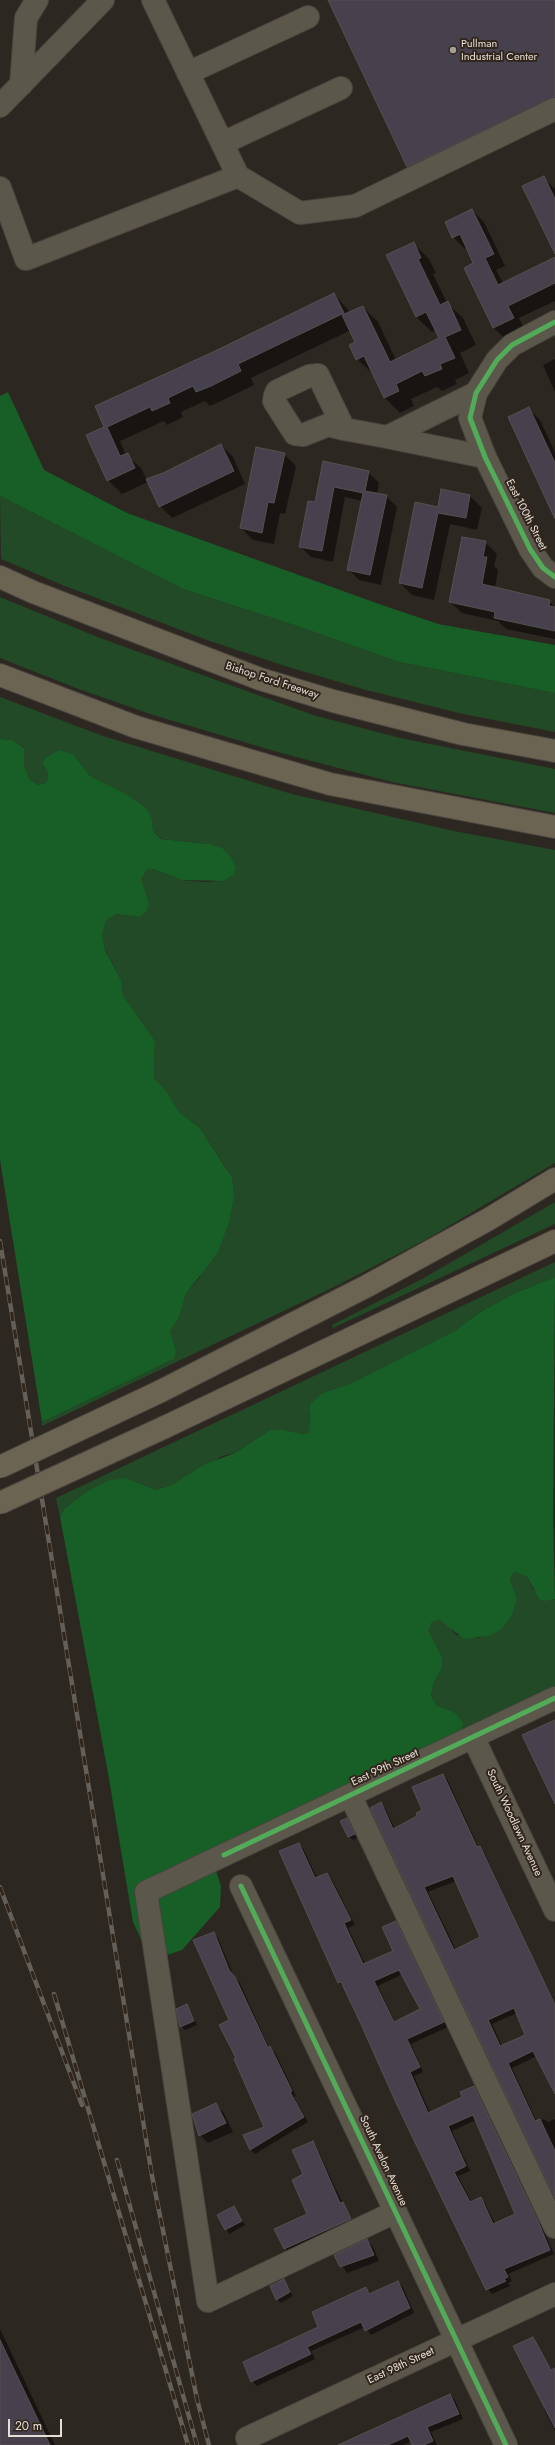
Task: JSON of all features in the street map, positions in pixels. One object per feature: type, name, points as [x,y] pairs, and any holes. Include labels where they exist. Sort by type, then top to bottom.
[{"type":"highway","name":"Bishop Ford Freeway","points":[[0,577],[142,635],[260,679],[333,701],[463,734],[555,751]]},
{"type":"highway","points":[[0,674],[86,709],[136,727],[330,784],[555,827]]},
{"type":"highway","points":[[0,1467],[159,1392],[367,1286],[489,1220],[555,1179]]},
{"type":"highway","points":[[0,1504],[555,1240]]},
{"type":"street","points":[[21,85],[26,18],[37,0]]},
{"type":"street","points":[[0,106],[103,0]]},
{"type":"street","points":[[153,0],[238,176],[300,213],[355,206],[555,109]]},
{"type":"street","points":[[188,73],[308,16]]},
{"type":"street","points":[[223,143],[341,88]]},
{"type":"street","points":[[0,188],[26,259],[238,176]]},
{"type":"street","points":[[387,437],[476,393],[497,360],[512,345],[555,322]]},
{"type":"street","name":"East 100th Street","points":[[476,393],[470,418],[486,457],[530,549],[543,568],[555,577]]},
{"type":"street","points":[[336,427],[486,457]]},
{"type":"street","name":"East 99th Street","points":[[395,2212],[208,2301],[146,1892],[555,1698]]},
{"type":"street","name":"South Woodlawn Avenue","points":[[473,1737],[555,1910]]},
{"type":"street","points":[[350,1795],[555,2227]]},
{"type":"street","name":"South Avalon Avenue","points":[[241,1886],[506,2445]]},
{"type":"street","name":"East 98th Street","points":[[247,2438],[555,2294]]},
{"type":"green space","points":[[8,392],[44,470],[127,513],[379,604],[438,624],[555,645],[555,693],[399,662],[297,626],[183,589],[0,496],[0,396]]},
{"type":"green space","points":[[0,496],[183,589],[297,626],[399,662],[555,693],[555,732],[463,714],[366,690],[285,666],[207,640],[65,586],[1,559]]},
{"type":"green space","points":[[0,597],[100,638],[313,715],[400,738],[555,769],[555,813],[392,782],[281,753],[153,715],[76,688],[0,658]]},
{"type":"green space","points":[[0,697],[103,736],[292,794],[454,831],[555,850],[555,1163],[427,1239],[336,1286],[42,1426],[42,1422],[174,1359],[170,1331],[179,1318],[186,1294],[200,1277],[224,1165],[200,1128],[179,1112],[167,1092],[154,1078],[155,1041],[123,995],[121,980],[105,949],[101,934],[106,921],[116,914],[139,917],[141,879],[147,870],[154,869],[182,880],[202,882],[223,881],[233,876],[209,844],[162,839],[153,831],[152,819],[107,785],[90,776],[73,754],[59,750],[46,757],[42,763],[48,773],[47,782],[39,785],[30,780],[24,765],[24,748],[12,740],[0,739]]},
{"type":"green space","points":[[0,739],[12,740],[24,748],[24,765],[30,780],[39,785],[47,782],[48,773],[42,763],[46,757],[59,750],[73,754],[90,776],[127,795],[146,808],[152,819],[153,831],[161,839],[209,844],[222,848],[231,857],[236,868],[233,876],[223,881],[182,880],[154,869],[147,870],[141,879],[149,904],[146,912],[139,917],[116,914],[106,921],[102,934],[105,950],[121,980],[123,995],[155,1041],[154,1078],[167,1092],[179,1112],[200,1128],[232,1178],[234,1196],[229,1222],[218,1252],[186,1294],[179,1318],[170,1331],[176,1351],[174,1359],[42,1422],[0,1160]]},
{"type":"green space","points":[[555,1202],[555,1224],[333,1328],[332,1325],[422,1279]]},
{"type":"green space","points":[[555,1262],[555,1277],[515,1293],[480,1312],[456,1330],[352,1383],[323,1393],[309,1414],[309,1433],[302,1434],[285,1430],[270,1430],[235,1453],[222,1456],[172,1485],[155,1490],[127,1478],[77,1500],[64,1509],[60,1517],[56,1498]]},
{"type":"green space","points":[[555,1277],[553,1519],[555,1599],[548,1601],[540,1600],[527,1577],[514,1572],[510,1579],[517,1598],[512,1615],[501,1630],[488,1636],[464,1639],[440,1620],[432,1622],[428,1630],[442,1658],[442,1668],[434,1682],[431,1695],[436,1705],[456,1713],[463,1723],[462,1734],[215,1868],[221,1886],[220,1907],[182,1950],[167,1955],[143,1944],[133,1922],[108,1773],[60,1517],[64,1509],[91,1489],[111,1480],[127,1478],[155,1490],[172,1485],[205,1464],[235,1453],[270,1430],[285,1430],[302,1434],[309,1433],[310,1404],[323,1393],[352,1383],[456,1330],[480,1312],[515,1293]]},
{"type":"green space","points":[[514,1572],[527,1577],[532,1588],[548,1601],[555,1599],[555,1686],[479,1721],[462,1734],[463,1723],[456,1713],[436,1705],[431,1695],[434,1682],[442,1668],[442,1658],[427,1630],[432,1622],[440,1620],[449,1626],[456,1635],[479,1638],[501,1630],[517,1598],[510,1579]]},
{"type":"building","name":"Pullman Industrial Center","points":[[328,0],[555,0],[555,97],[407,167]]},
{"type":"building","points":[[544,176],[555,199],[555,254],[522,186]]},
{"type":"building","points":[[472,209],[494,254],[485,258],[498,285],[555,257],[555,283],[508,306],[514,318],[493,328],[464,268],[473,263],[460,234],[452,238],[445,222]]},
{"type":"building","points":[[414,242],[421,258],[418,259],[440,305],[448,301],[461,330],[445,337],[455,358],[440,364],[442,369],[425,376],[422,371],[396,384],[399,391],[384,398],[364,356],[356,360],[349,345],[355,342],[342,315],[363,306],[390,362],[439,338],[426,312],[416,317],[386,255]]},
{"type":"building","points":[[334,293],[344,313],[238,364],[241,371],[211,386],[196,392],[193,386],[168,398],[170,403],[152,411],[150,407],[107,427],[120,456],[128,453],[135,468],[107,481],[86,435],[104,427],[95,406],[213,352]]},
{"type":"building","points":[[529,407],[555,463],[555,519],[508,417]]},
{"type":"building","points":[[221,444],[234,471],[159,507],[146,479],[163,473]]},
{"type":"building","points":[[256,447],[285,453],[274,503],[268,502],[262,533],[240,528]]},
{"type":"building","points":[[323,461],[369,471],[365,491],[387,495],[370,575],[347,570],[363,493],[334,487],[322,551],[299,547],[308,501],[315,502]]},
{"type":"building","points":[[441,489],[470,495],[466,518],[438,513],[422,588],[399,583],[415,502],[438,507]]},
{"type":"building","points":[[462,537],[486,541],[483,557],[487,557],[482,584],[550,600],[549,606],[555,607],[555,631],[494,618],[495,612],[449,602]]},
{"type":"building","points":[[555,1720],[555,1804],[522,1735]]},
{"type":"building","points":[[443,1774],[477,1847],[480,1846],[555,2005],[555,2094],[533,2051],[508,2063],[535,2121],[540,2119],[555,2151],[555,2198],[370,1808],[381,1802],[393,1829],[417,1816],[416,1813],[422,1810],[412,1787]],"holes":[[[453,1876],[480,1937],[454,1950],[424,1887]],[[514,2008],[525,2035],[500,2046],[488,2020]]]},
{"type":"building","points":[[347,1818],[355,1834],[348,1837],[340,1821]]},
{"type":"building","points":[[299,1843],[315,1878],[327,1873],[351,1920],[344,1923],[363,1964],[393,1951],[382,1927],[396,1921],[444,2022],[407,2039],[420,2067],[410,2072],[428,2113],[462,2097],[460,2092],[474,2086],[538,2221],[550,2250],[504,2269],[508,2277],[504,2279],[506,2281],[486,2290],[397,2105],[341,1982],[338,1983],[279,1851]],"holes":[[[399,1970],[420,2009],[394,2022],[374,1981]],[[473,2115],[515,2214],[493,2224],[481,2197],[470,2202],[454,2172],[466,2166],[448,2126]]]},
{"type":"building","points":[[214,1932],[229,1970],[235,1977],[268,2048],[270,2046],[292,2091],[290,2092],[304,2117],[250,2150],[243,2135],[264,2127],[234,2059],[236,2058],[219,2025],[229,2020],[193,1940]]},
{"type":"building","points":[[187,2004],[194,2021],[180,2027],[176,2009]]},
{"type":"building","points":[[216,2103],[226,2123],[199,2136],[192,2114]]},
{"type":"building","points":[[313,2141],[340,2203],[343,2202],[351,2219],[284,2249],[274,2229],[307,2214],[292,2180],[303,2174],[292,2150]]},
{"type":"building","points":[[234,2206],[242,2221],[225,2230],[217,2215]]},
{"type":"building","points":[[367,2239],[374,2255],[340,2267],[334,2255]]},
{"type":"building","points":[[284,2279],[290,2292],[276,2300],[270,2286]]},
{"type":"building","points":[[398,2281],[410,2308],[365,2331],[361,2322],[307,2347],[311,2354],[251,2382],[243,2362],[318,2327],[312,2312],[366,2287],[369,2294]]},
{"type":"building","points":[[533,2337],[551,2370],[555,2368],[555,2428],[513,2346]]},
{"type":"building","points":[[0,2340],[50,2445],[0,2445]]},
{"type":"building","points":[[450,2394],[459,2414],[427,2427],[433,2441],[424,2445],[412,2445],[408,2436],[388,2445],[338,2445]]},
{"type":"railway","points":[[0,1241],[152,2176],[197,2399],[209,2445]]},
{"type":"railway","points":[[0,1887],[82,2105]]},
{"type":"railway","points":[[54,1994],[188,2445]]},
{"type":"railway","points":[[117,2160],[197,2445]]},
{"type":"cycle path","points":[[555,322],[512,345],[497,360],[476,393],[470,418],[485,457],[530,549],[543,568],[555,577]]},
{"type":"cycle path","points":[[224,1855],[555,1698]]},
{"type":"cycle path","points":[[241,1886],[506,2445]]},
{"type":"place","name":"Pullman Industrial Center","points":[[453,50]]}]
